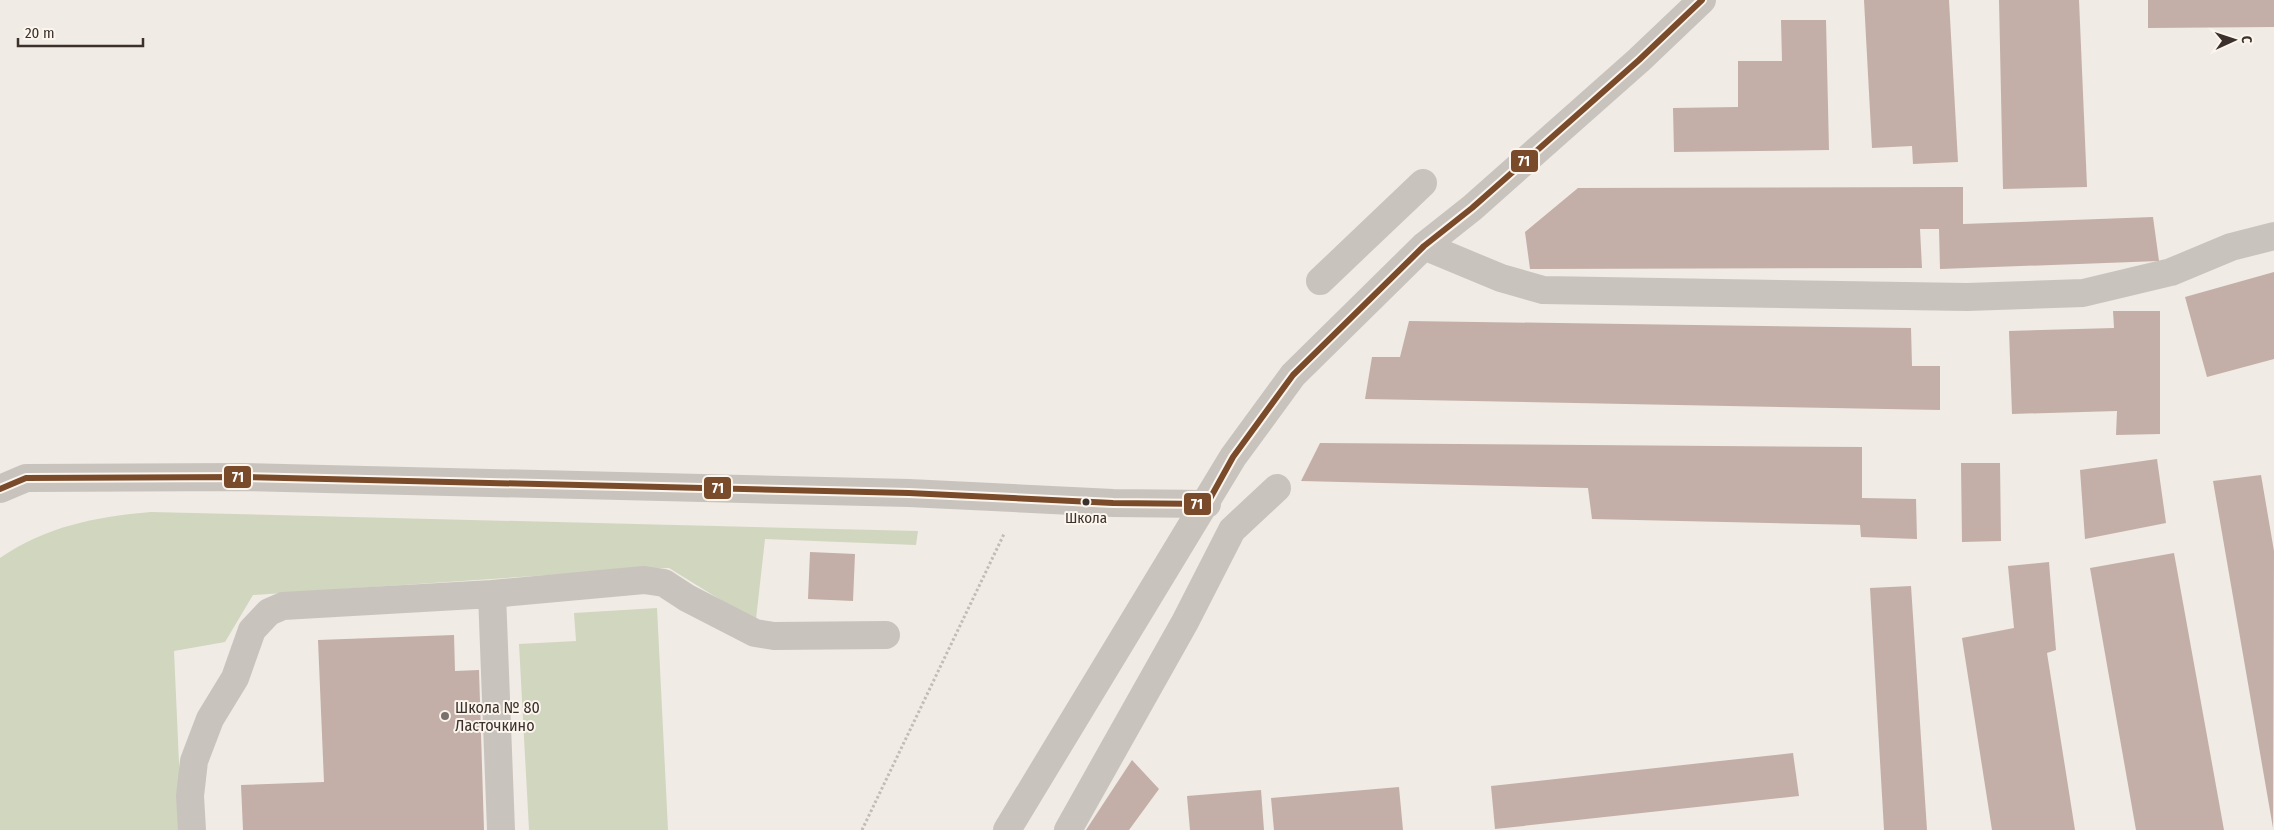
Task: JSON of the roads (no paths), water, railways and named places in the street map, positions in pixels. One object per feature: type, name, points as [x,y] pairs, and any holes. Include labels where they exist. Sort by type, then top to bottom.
[{"type":"street","points":[[1008,830],[1207,504],[1233,457],[1293,375],[1424,246],[1472,208],[1595,99],[1702,0]]},
{"type":"street","points":[[1320,281],[1423,183]]},
{"type":"street","points":[[1424,246],[1501,278],[1543,290],[1967,297],[2083,293],[2171,272],[2231,247],[2274,236]]},
{"type":"street","points":[[0,490],[26,478],[243,477],[909,493],[1112,502],[1207,504]]},
{"type":"street","points":[[1068,830],[1185,622],[1232,530],[1277,488]]},
{"type":"street","points":[[192,830],[190,796],[194,762],[210,718],[235,678],[252,630],[270,612],[283,606],[492,594],[644,580],[664,583],[687,598],[754,633],[774,636],[886,634]]},
{"type":"street","points":[[492,594],[502,830]]},
{"type":"place","name":"Школа","points":[[1086,502]]},
{"type":"place","name":"Школа № 80 Ласточкино","points":[[445,716]]}]
